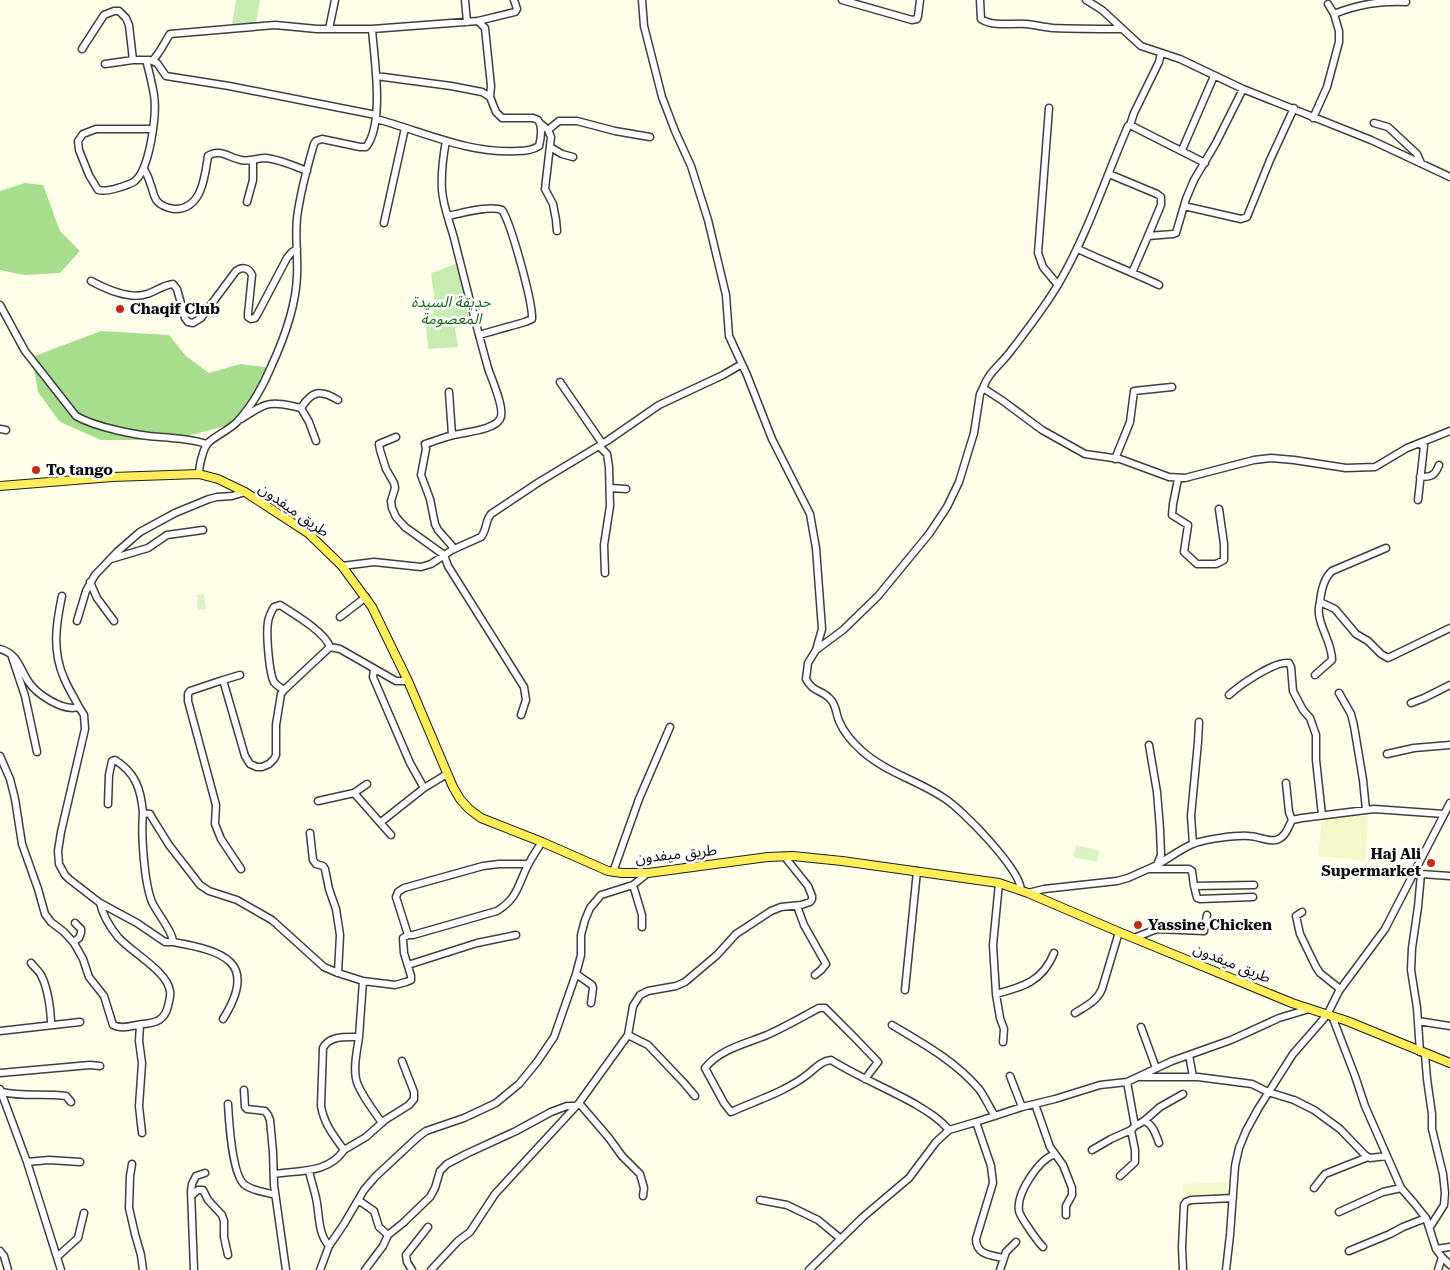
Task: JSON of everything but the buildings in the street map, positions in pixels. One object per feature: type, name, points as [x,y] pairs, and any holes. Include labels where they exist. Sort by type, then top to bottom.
[{"type":"main road","name":"طريق ميفدون","points":[[0,486],[112,477],[199,474],[218,479],[244,492],[308,533],[342,566],[366,597],[387,635],[423,714],[447,774],[460,799],[475,814],[613,872],[648,873],[784,856],[842,861],[999,883],[1025,891],[1292,1003],[1347,1021],[1450,1063]]},
{"type":"street","points":[[329,29],[335,0]]},
{"type":"street","points":[[465,0],[467,22]]},
{"type":"street","points":[[149,60],[159,54],[162,45],[170,34],[275,25],[329,29],[372,29],[478,21],[516,12],[514,0]]},
{"type":"street","points":[[642,0],[644,26],[662,97],[691,166],[708,220],[726,294],[729,336],[772,439],[810,514],[816,548],[822,629],[816,650],[808,663],[806,679],[814,690],[833,701],[838,719],[849,738],[873,759],[891,771],[945,799],[956,808],[1004,859],[1025,891],[1128,878],[1157,865],[1193,844],[1227,837],[1248,836],[1274,841],[1282,838],[1292,820],[1289,812],[1286,784]]},
{"type":"street","points":[[842,0],[912,20],[917,19],[920,0]]},
{"type":"street","points":[[980,0],[981,19],[991,23],[1067,28],[1122,29]]},
{"type":"street","points":[[1086,0],[1102,10],[1141,46],[1180,60],[1243,89],[1371,140],[1450,177]]},
{"type":"street","points":[[1334,14],[1364,4],[1386,1],[1406,2]]},
{"type":"street","points":[[1313,118],[1327,87],[1339,42],[1339,31],[1334,14],[1328,4]]},
{"type":"street","points":[[82,49],[97,23],[104,15],[119,11],[126,18],[129,25],[134,60]]},
{"type":"street","points":[[478,21],[485,28],[491,77],[490,97],[496,112],[502,118],[533,118],[538,120],[548,130],[551,137],[545,188],[553,204],[557,231]]},
{"type":"street","points":[[236,423],[261,388],[271,368],[291,308],[296,286],[298,208],[314,144],[316,141],[325,139],[360,147],[366,146],[368,143],[376,117],[377,88],[372,29]]},
{"type":"street","points":[[816,650],[843,630],[878,596],[929,534],[947,507],[959,482],[974,433],[980,394],[989,376],[1010,353],[1058,285],[1078,249],[1116,154],[1159,62],[1161,53]]},
{"type":"street","points":[[149,60],[154,96],[153,129],[144,169],[138,178],[130,184],[109,191],[98,190],[78,150],[78,142],[83,134],[96,128],[153,129]]},
{"type":"street","points":[[105,64],[149,60],[157,63],[166,76],[229,86],[376,117],[446,141],[490,151],[530,150],[539,146],[541,124]]},
{"type":"street","points":[[376,76],[451,86],[482,92],[490,97]]},
{"type":"street","points":[[1182,150],[1214,76]]},
{"type":"street","points":[[1148,236],[1175,234],[1194,180],[1205,163],[1243,89]]},
{"type":"street","points":[[1049,108],[1038,253],[1043,267],[1058,285]]},
{"type":"street","points":[[1184,206],[1241,220],[1247,217],[1294,108]]},
{"type":"street","points":[[548,130],[559,121],[576,121],[615,131],[650,137]]},
{"type":"street","points":[[1374,123],[1388,127],[1417,154],[1420,163]]},
{"type":"street","points":[[1130,125],[1205,163]]},
{"type":"street","points":[[384,223],[405,128]]},
{"type":"street","points":[[446,141],[442,182],[444,203],[466,290],[501,409],[501,418],[496,423],[425,444],[422,475],[430,499],[435,524],[452,546],[452,550]]},
{"type":"street","points":[[550,147],[562,154],[573,157]]},
{"type":"street","points":[[144,169],[154,197],[158,202],[162,206],[177,209],[190,206],[199,194],[204,180],[208,156],[211,154],[219,152],[240,160],[265,158],[307,171]]},
{"type":"street","points":[[247,202],[253,180],[253,160]]},
{"type":"street","points":[[1109,174],[1161,197],[1161,204],[1132,273]]},
{"type":"street","points":[[448,216],[498,208],[502,210],[514,240],[532,312],[532,319],[479,335]]},
{"type":"street","points":[[90,281],[121,293],[139,296],[151,293],[164,285],[173,284],[177,289],[185,318],[188,322],[193,323],[201,318],[236,271],[240,268],[245,268],[252,275],[248,314],[251,320],[255,318],[287,258],[297,249]]},
{"type":"street","points":[[1078,249],[1159,285]]},
{"type":"street","points":[[0,305],[25,351],[76,416],[88,422],[142,435],[184,438],[207,444]]},
{"type":"street","points":[[342,566],[366,562],[421,567],[431,564],[452,550],[481,537],[484,533],[487,518],[538,482],[601,444],[659,405],[742,364]]},
{"type":"street","points":[[560,382],[607,454],[610,506],[604,545],[605,573]]},
{"type":"street","points":[[1116,459],[1130,422],[1134,391],[1172,386]]},
{"type":"street","points":[[983,388],[1042,430],[1085,454],[1116,459],[1178,479],[1254,460],[1271,458],[1346,468],[1375,467],[1407,448],[1450,431]]},
{"type":"street","points":[[449,392],[452,435]]},
{"type":"street","points":[[301,408],[310,396],[318,394],[327,395],[338,400]]},
{"type":"street","points":[[199,474],[199,468],[207,444],[259,407],[271,403],[301,408],[310,422],[316,441]]},
{"type":"street","points":[[396,437],[380,444],[386,469],[394,483],[395,488],[391,501],[396,517],[405,527],[444,555],[448,566],[524,687],[526,700],[521,715]]},
{"type":"street","points":[[1418,500],[1424,446],[1419,444]]},
{"type":"street","points":[[1420,477],[1432,476],[1436,473],[1439,465]]},
{"type":"street","points":[[1178,479],[1172,504],[1172,516],[1188,525],[1184,552],[1197,564],[1216,564],[1224,560],[1224,544],[1219,509]]},
{"type":"street","points":[[610,488],[626,489]]},
{"type":"street","points":[[77,621],[90,582],[110,559],[140,532],[175,513],[217,497],[232,496],[244,492]]},
{"type":"street","points":[[110,559],[148,548],[167,535],[204,530]]},
{"type":"street","points":[[1315,675],[1332,660],[1328,639],[1319,619],[1318,609],[1328,574],[1386,548]]},
{"type":"street","points":[[90,582],[97,598],[114,621]]},
{"type":"street","points":[[62,596],[56,624],[57,654],[64,679],[84,715],[85,729],[58,851],[61,869],[69,879],[100,903],[136,923],[164,942],[173,942],[204,949],[223,956],[232,963],[237,977],[236,989],[223,1019]]},
{"type":"street","points":[[340,617],[366,597]]},
{"type":"street","points":[[1320,602],[1335,609],[1356,634],[1368,641],[1388,658],[1450,628]]},
{"type":"street","points":[[284,690],[274,681],[267,636],[269,615],[274,607],[280,605],[293,613],[327,640],[330,647]]},
{"type":"street","points":[[330,647],[340,649],[396,681],[408,681]]},
{"type":"street","points":[[223,680],[245,756],[250,764],[262,767],[269,764],[276,755],[276,725],[280,700],[284,690],[330,647]]},
{"type":"street","points":[[0,649],[11,654],[29,683],[35,689],[63,707],[79,706]]},
{"type":"street","points":[[11,654],[25,696],[37,752]]},
{"type":"street","points":[[1228,695],[1245,682],[1279,663],[1289,663],[1292,667],[1293,691],[1303,710],[1310,718],[1316,735],[1316,760],[1322,815]]},
{"type":"street","points":[[374,669],[373,678],[410,762],[424,788]]},
{"type":"street","points":[[240,675],[190,691],[188,701],[216,805],[215,824],[221,839],[241,869]]},
{"type":"street","points":[[1411,702],[1424,698],[1450,685]]},
{"type":"street","points":[[1339,693],[1351,714],[1354,726],[1366,810]]},
{"type":"street","points":[[1193,844],[1191,816],[1199,722]]},
{"type":"street","points":[[613,872],[639,799],[670,726]]},
{"type":"street","points":[[1149,745],[1160,829],[1161,855],[1157,865]]},
{"type":"street","points":[[1387,754],[1414,748],[1450,745]]},
{"type":"street","points":[[0,756],[10,780],[22,844],[45,914],[73,942],[83,959],[89,977],[104,996],[113,1026],[118,1028],[152,1023],[165,1016],[170,988],[156,969],[118,938],[106,921],[100,903]]},
{"type":"street","points":[[108,804],[110,770],[112,761],[115,760],[131,774],[141,794],[144,857],[150,896],[173,942]]},
{"type":"street","points":[[381,822],[424,788],[447,774]]},
{"type":"street","points":[[318,801],[354,793],[367,784]]},
{"type":"street","points":[[354,793],[391,835]]},
{"type":"street","points":[[1226,1270],[1235,1166],[1239,1148],[1246,1131],[1268,1092],[1294,1054],[1326,1015],[1340,989],[1385,930],[1418,872],[1450,803]]},
{"type":"street","points":[[1292,820],[1345,811],[1374,809],[1444,814]]},
{"type":"street","points":[[143,813],[152,816],[176,855],[200,885],[209,891],[237,900],[272,920],[315,960],[329,970],[363,982],[395,985],[411,980],[403,938],[408,935],[497,911],[508,904],[519,886],[528,864],[542,842]]},
{"type":"street","points":[[310,834],[313,860],[325,869],[336,909],[340,935],[338,974]]},
{"type":"street","points":[[431,1270],[458,1241],[470,1232],[496,1194],[578,1105],[628,1035],[633,1006],[640,995],[648,991],[676,986],[684,982],[717,955],[736,934],[771,911],[781,907],[797,906],[810,902],[812,896],[803,878],[784,856]]},
{"type":"street","points":[[408,935],[396,897],[398,892],[404,888],[483,866],[528,864]]},
{"type":"street","points":[[1148,869],[1189,869],[1192,871],[1197,898],[1200,899],[1253,897]]},
{"type":"street","points":[[904,990],[917,872]]},
{"type":"street","points":[[1418,872],[1450,876]]},
{"type":"street","points":[[1418,872],[1418,907],[1411,970],[1431,1106],[1432,1129],[1443,1174],[1445,1193],[1444,1205],[1430,1227]]},
{"type":"street","points":[[320,1270],[329,1246],[364,1190],[375,1177],[426,1131],[489,1107],[519,1084],[554,1037],[576,974],[581,955],[581,935],[590,908],[601,895],[632,884],[648,873]]},
{"type":"street","points":[[999,883],[993,936],[996,994],[1004,1029],[1003,1042]]},
{"type":"street","points":[[632,884],[642,915],[642,927]]},
{"type":"street","points":[[1194,886],[1254,885]]},
{"type":"street","points":[[797,906],[804,925],[826,964],[815,975]]},
{"type":"street","points":[[1302,912],[1296,916],[1298,926],[1316,967],[1320,973],[1340,989]]},
{"type":"street","points":[[1134,938],[1157,929],[1204,931],[1206,915]]},
{"type":"street","points":[[73,942],[81,934],[81,929],[75,923]]},
{"type":"street","points":[[1075,1012],[1099,996],[1119,932]]},
{"type":"street","points":[[408,965],[477,943],[516,935]]},
{"type":"street","points":[[996,994],[1026,984],[1038,977],[1051,962],[1054,953]]},
{"type":"street","points":[[31,963],[41,975],[44,983],[51,1012],[51,1025]]},
{"type":"street","points":[[576,974],[592,985],[591,1003]]},
{"type":"street","points":[[363,982],[356,1078],[366,1099],[382,1123]]},
{"type":"street","points":[[1288,1016],[1294,1012],[1292,1003]]},
{"type":"street","points":[[865,1079],[878,1062],[824,1008],[819,1008],[768,1035],[722,1054],[712,1060],[705,1068],[731,1112],[796,1083],[819,1064],[831,1060],[865,1079],[897,1094],[940,1119],[950,1130]]},
{"type":"street","points":[[809,1270],[876,1206],[909,1178],[936,1142],[950,1130],[1100,1085],[1126,1082],[1188,1055],[1309,1009]]},
{"type":"street","points":[[1326,1015],[1339,1034],[1367,1112],[1401,1188],[1426,1218],[1436,1249],[1450,1265]]},
{"type":"street","points":[[1339,1034],[1347,1021]]},
{"type":"street","points":[[1418,1021],[1450,1026]]},
{"type":"street","points":[[0,1031],[80,1022]]},
{"type":"street","points":[[140,1024],[139,1041],[142,1063],[139,1106],[142,1133]]},
{"type":"street","points":[[892,1025],[932,1049],[960,1070],[979,1090],[995,1116]]},
{"type":"street","points":[[1141,1028],[1156,1068]]},
{"type":"street","points":[[628,1035],[648,1045],[695,1096]]},
{"type":"street","points":[[344,1150],[331,1132],[322,1114],[323,1048],[325,1043],[334,1039],[359,1037]]},
{"type":"street","points":[[1188,1055],[1193,1077]]},
{"type":"street","points":[[274,1174],[309,1171],[330,1164],[344,1150],[366,1137],[414,1099],[411,1080],[402,1062]]},
{"type":"street","points":[[0,1073],[90,1065],[100,1066]]},
{"type":"street","points":[[1010,1076],[1022,1107]]},
{"type":"street","points":[[1138,1077],[1193,1077],[1252,1084],[1314,1110],[1340,1129],[1368,1157]]},
{"type":"street","points":[[1120,1176],[1135,1162],[1133,1128],[1126,1082]]},
{"type":"street","points":[[244,1090],[245,1107],[247,1109],[265,1111],[268,1115],[273,1152],[275,1195],[286,1270]]},
{"type":"street","points":[[1,1091],[23,1095],[66,1096],[71,1102]]},
{"type":"street","points":[[1,1091],[27,1162],[61,1270]]},
{"type":"street","points":[[1092,1150],[1133,1128],[1160,1107],[1183,1094]]},
{"type":"street","points":[[228,1104],[236,1166],[241,1181],[252,1190],[275,1195]]},
{"type":"street","points":[[1035,1104],[1050,1147],[1067,1173],[1072,1188],[1072,1196],[1066,1206],[1066,1215]]},
{"type":"street","points":[[578,1105],[640,1174],[644,1188],[643,1196]]},
{"type":"street","points":[[365,1270],[383,1246],[388,1235],[407,1220],[430,1197],[440,1171],[447,1164],[551,1112],[567,1106],[578,1105]]},
{"type":"street","points":[[1144,1120],[1148,1122],[1154,1131],[1159,1143]]},
{"type":"street","points":[[976,1122],[994,1183],[976,1243],[978,1250],[1003,1258]]},
{"type":"street","points":[[1043,1247],[1035,1239],[1020,1215],[1019,1210],[1024,1189],[1028,1182],[1043,1162],[1055,1154]]},
{"type":"street","points":[[1314,1188],[1325,1174],[1368,1157],[1387,1156]]},
{"type":"street","points":[[27,1162],[49,1160],[80,1162]]},
{"type":"street","points":[[132,1164],[128,1208],[141,1255],[143,1270]]},
{"type":"street","points":[[309,1171],[321,1231],[324,1241],[329,1246]]},
{"type":"street","points":[[194,1270],[192,1195],[194,1179],[199,1174],[205,1173]]},
{"type":"street","points":[[1339,1212],[1383,1192],[1401,1188]]},
{"type":"street","points":[[192,1195],[198,1190],[203,1190],[208,1200],[222,1215],[228,1256]]},
{"type":"street","points":[[1183,1270],[1183,1224],[1184,1205],[1186,1202],[1191,1200],[1233,1198]]},
{"type":"street","points":[[358,1200],[374,1211],[379,1227],[388,1235]]},
{"type":"street","points":[[760,1200],[787,1205],[818,1220],[841,1239]]},
{"type":"street","points":[[57,1257],[78,1238],[84,1213]]},
{"type":"street","points":[[1349,1251],[1426,1218]]},
{"type":"street","points":[[412,1270],[407,1262],[406,1255],[428,1227]]},
{"type":"street","points":[[1000,1270],[1006,1252],[1016,1242]]},
{"type":"street","points":[[1436,1249],[1450,1247]]},
{"type":"street","points":[[0,1251],[4,1256],[8,1270]]},
{"type":"street","points":[[1438,1270],[1442,1257]]},
{"type":"green space","points":[[236,0],[260,0],[256,23],[232,25]]},
{"type":"green space","points":[[25,183],[43,185],[60,231],[80,251],[60,273],[24,275],[0,270],[0,191]]},
{"type":"green space","name":"حديقة السيدة المعصومة","points":[[458,263],[470,325],[455,328],[458,347],[428,349],[426,330],[428,321],[433,314],[435,302],[431,273]]},
{"type":"green space","points":[[101,331],[169,335],[186,356],[209,373],[240,364],[272,368],[236,423],[173,440],[101,440],[60,422],[38,392],[32,357]]},
{"type":"green space","points":[[204,594],[206,609],[198,610],[197,595]]},
{"type":"green space","points":[[1368,815],[1365,861],[1318,856],[1322,819]]},
{"type":"green space","points":[[1076,845],[1100,851],[1097,862],[1073,857]]},
{"type":"green space","points":[[1227,1182],[1226,1195],[1185,1199],[1181,1184]]},
{"type":"place","name":"Chaqif Club","points":[[120,309]]},
{"type":"place","name":"To tango","points":[[36,470]]},
{"type":"place","name":"Haj Ali Supermarket","points":[[1431,863]]},
{"type":"place","name":"Yassine Chicken","points":[[1138,925]]}]
